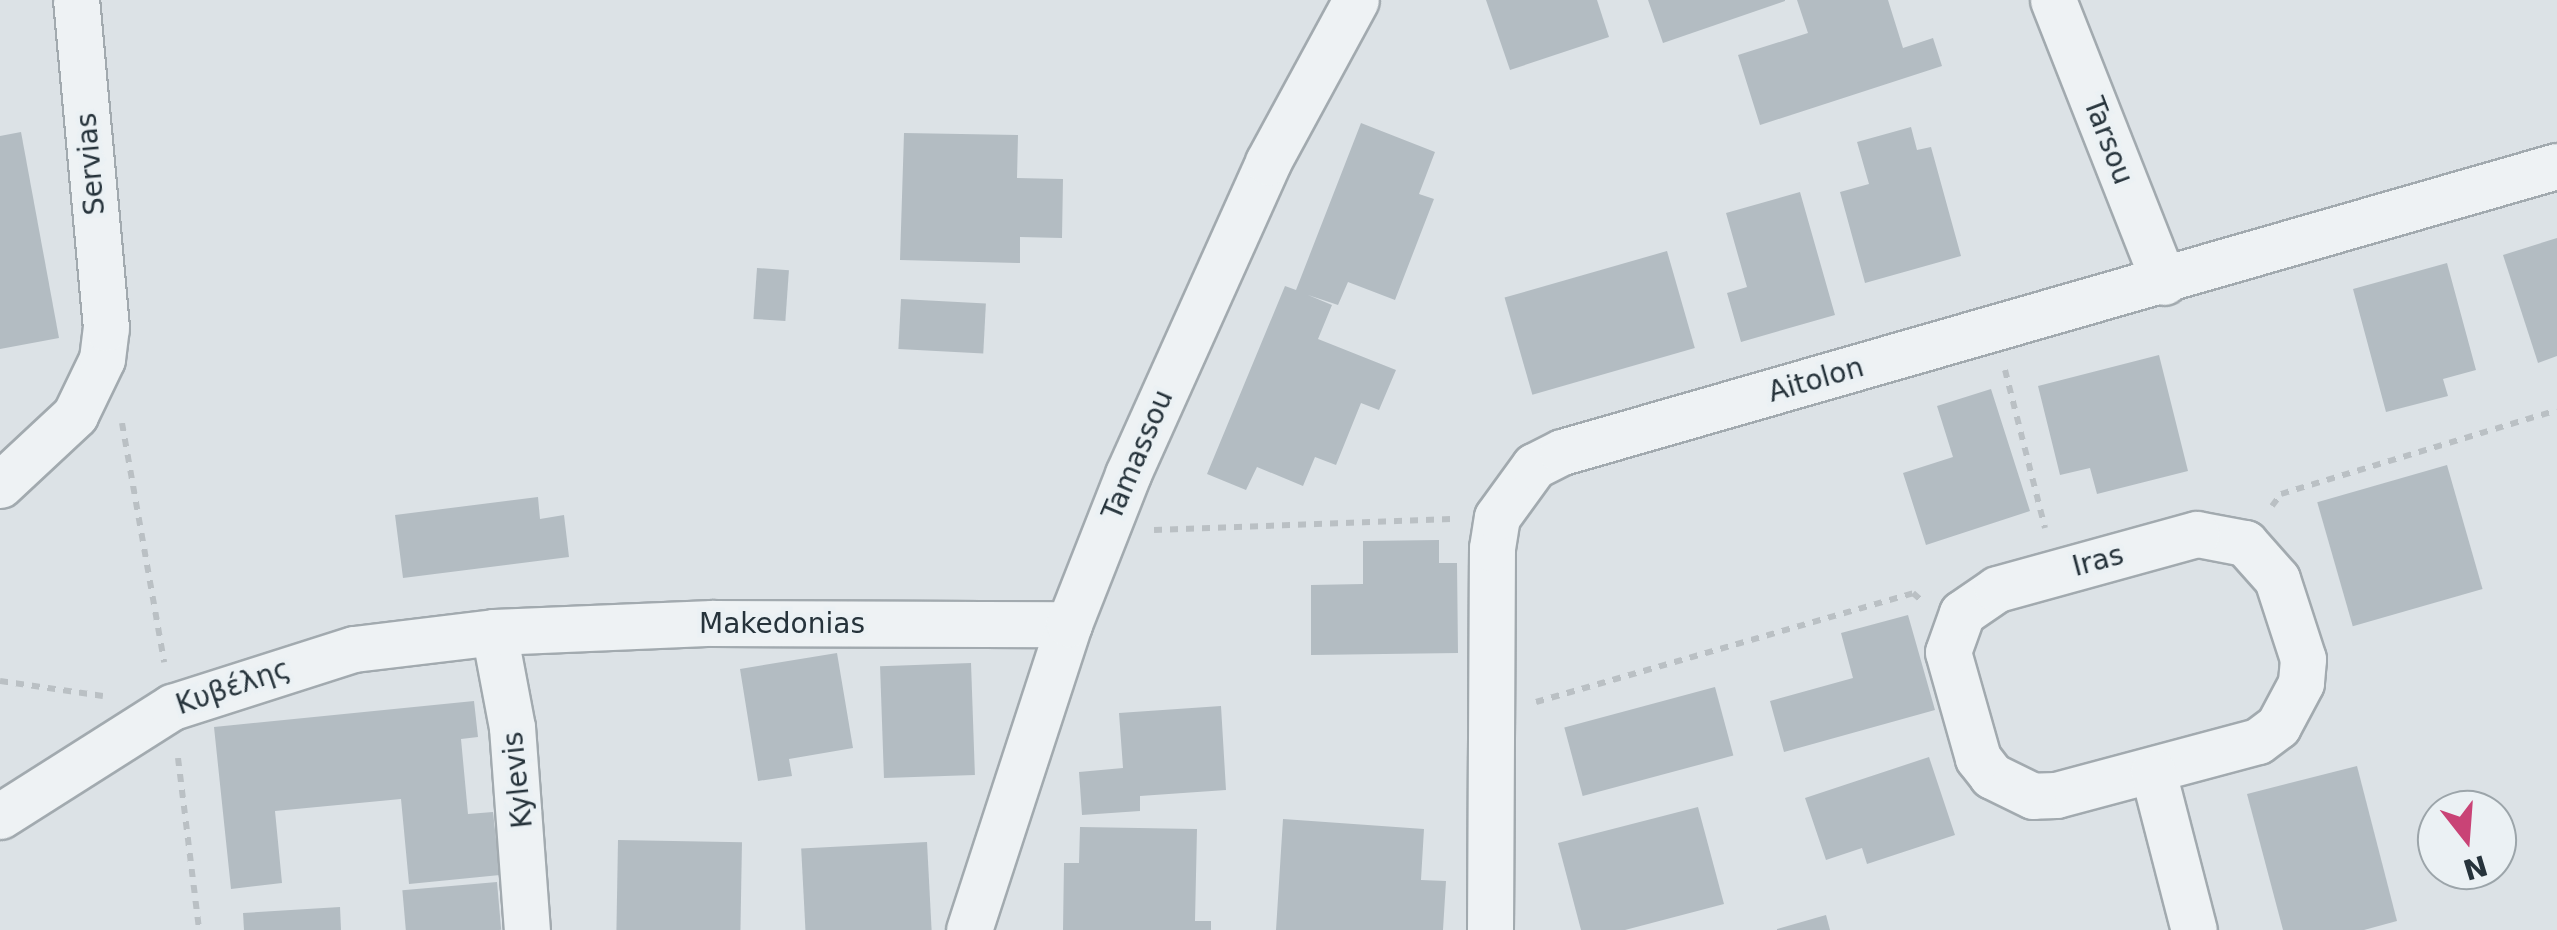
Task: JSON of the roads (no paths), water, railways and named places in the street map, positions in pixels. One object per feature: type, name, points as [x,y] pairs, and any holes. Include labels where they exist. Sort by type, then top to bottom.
[{"type":"street","name":"Servias","points":[[0,486],[75,415],[92,388],[106,328],[76,0]]},
{"type":"street","name":"Tamassou","points":[[969,930],[1069,624],[1105,532],[1268,162],[1356,0]]},
{"type":"street","name":"Tarsou","points":[[2053,0],[2164,282]]},
{"type":"street","name":"Aitolon","points":[[1490,930],[1491,715],[1498,517],[1534,466],[1562,452],[2557,166]]},
{"type":"street","name":"Iras","points":[[2197,534],[2245,542],[2277,579],[2302,659],[2292,706],[2258,741],[2153,772],[2032,796],[1992,776],[1978,758],[1948,652],[1952,631],[1977,598],[2056,572],[2197,534]]},
{"type":"street","name":"Makedonias","points":[[494,632],[712,623],[1069,624]]},
{"type":"street","name":"Κυβέλης","points":[[0,816],[172,707],[354,649],[494,632]]},
{"type":"street","name":"Kylevis","points":[[494,632],[512,728],[527,930]]},
{"type":"street","points":[[2153,772],[2194,930]]}]
